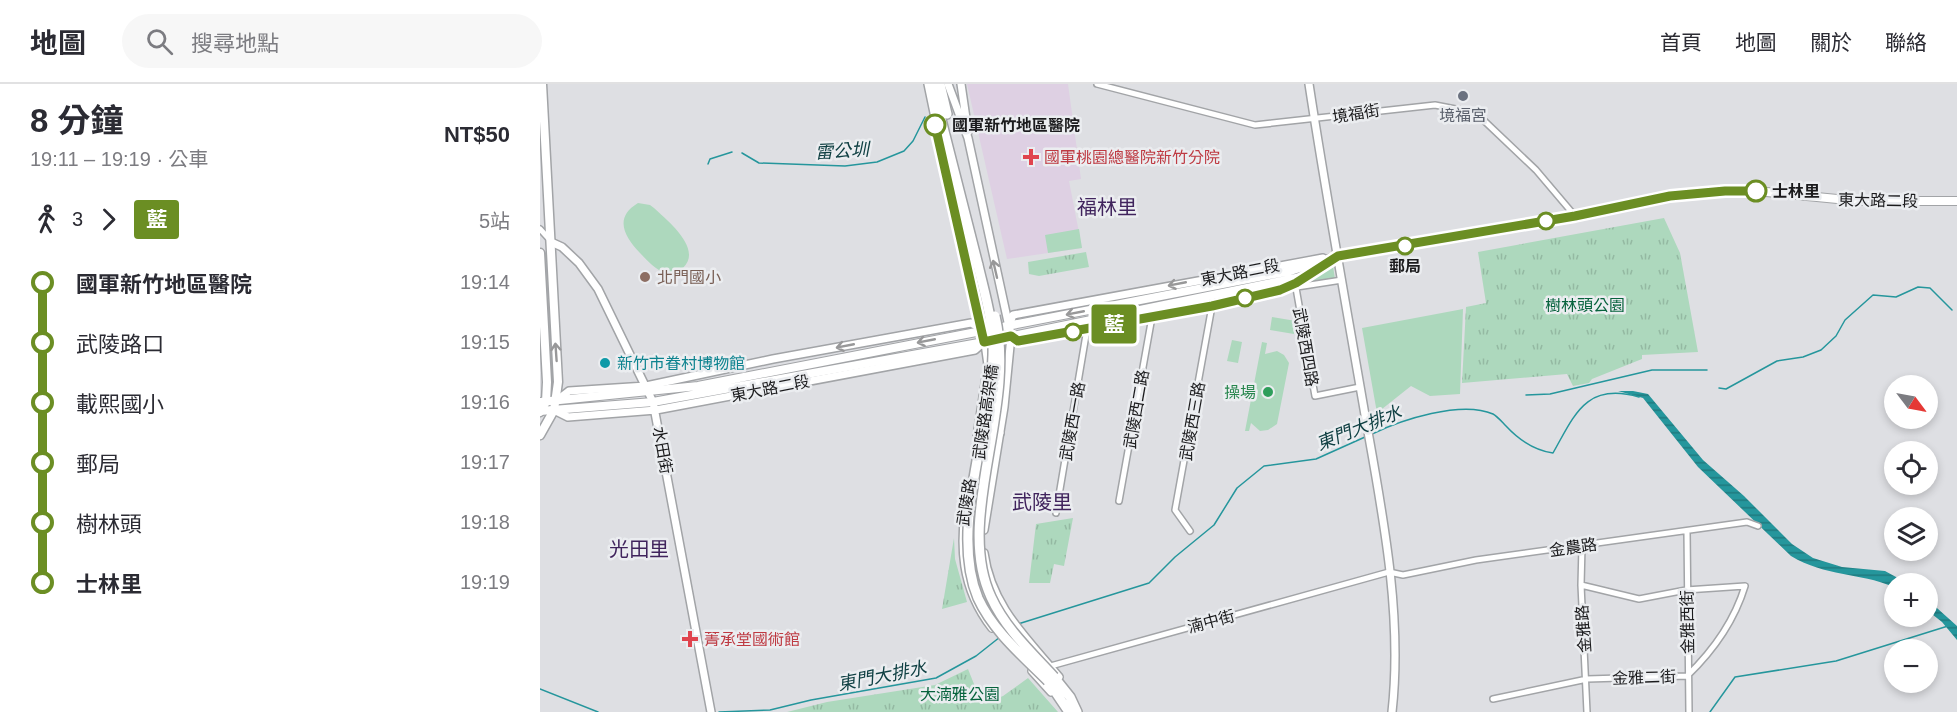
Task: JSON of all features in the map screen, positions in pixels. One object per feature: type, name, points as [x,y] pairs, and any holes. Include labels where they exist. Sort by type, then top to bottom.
[{"type":"highway","name":"武陵路高架橋","points":[[930,84],[980,265]]},
{"type":"highway","name":"武陵路高架橋","points":[[940,84],[980,265],[991,324],[993,356],[969,524],[970,570],[986,612],[1070,698],[1079,712]]},
{"type":"highway","points":[[999,433],[984,461],[973,546],[977,576],[993,614],[1051,679]]},
{"type":"highway","points":[[977,436],[984,461]]},
{"type":"highway","name":"武陵路高架橋","points":[[1051,679],[1069,712]]},
{"type":"main road","points":[[540,435],[555,405],[558,382],[543,84]]},
{"type":"main road","name":"東大路二段","points":[[540,411],[555,405],[648,389],[698,386],[1290,271],[1338,256],[1575,216],[1670,196],[1725,191],[1858,201],[1957,201]]},
{"type":"main road","points":[[540,253],[542,401],[540,411]]},
{"type":"main road","name":"東大路二段","points":[[542,401],[555,405],[654,406],[1301,277],[1338,256]]},
{"type":"street","name":"武陵路","points":[[930,84],[938,139],[983,330],[988,364],[961,531],[966,577],[982,614],[994,632],[1009,648],[1039,672]]},
{"type":"street","name":"武陵路","points":[[948,84],[968,138],[1011,336],[983,536],[987,571],[1010,620],[1050,665]]},
{"type":"street","points":[[961,84],[968,138]]},
{"type":"street","name":"境福街","points":[[1097,84],[1255,124],[1315,120],[1373,110],[1435,105],[1476,113],[1536,170],[1575,216]]},
{"type":"street","points":[[1309,84],[1371,447],[1389,572],[1394,661],[1392,712]]},
{"type":"street","name":"水田街","points":[[540,229],[551,242],[562,247],[579,263],[598,289],[648,389],[654,406],[710,709]]},
{"type":"street","name":"東大路二段","points":[[1280,290],[1296,283],[1338,256]]},
{"type":"street","name":"東大路二段","points":[[1011,336],[1018,341],[1342,280]]},
{"type":"street","name":"武陵西四路","points":[[1296,288],[1315,396],[1360,387]]},
{"type":"street","name":"武陵西三路","points":[[1190,531],[1175,510],[1212,306]]},
{"type":"street","name":"武陵西二路","points":[[1119,501],[1152,317]]},
{"type":"street","name":"武陵西一路","points":[[1056,513],[1088,329]]},
{"type":"street","name":"金農路","points":[[1389,572],[1403,575],[1476,560],[1747,522],[1758,526]]},
{"type":"street","name":"金雅西街","points":[[1687,531],[1689,712]]},
{"type":"street","name":"金雅路","points":[[1582,546],[1581,585],[1587,712]]},
{"type":"street","name":"湳中街","points":[[1039,672],[1050,665],[1389,572]]},
{"type":"street","points":[[1581,585],[1639,599],[1686,590]]},
{"type":"street","name":"金雅二街","points":[[1493,699],[1587,679],[1687,676],[1708,655],[1738,610],[1745,586],[1686,590]]},
{"type":"street","points":[[982,614],[1002,606]]},
{"type":"street","points":[[982,614],[1001,626],[1017,643],[1039,672],[1063,712]]},
{"type":"street","points":[[1050,665],[1072,694],[1079,712]]},
{"type":"shaded area","name":"國軍桃園總醫院新竹分院","points":[[967,84],[1068,84],[1081,179],[1069,181],[1082,248],[1007,259]]},
{"type":"green space","points":[[638,203],[654,208],[675,228],[686,244],[689,252],[688,261],[679,271],[668,273],[658,270],[630,241],[624,228],[624,221],[630,209]]},
{"type":"green space","name":"樹林頭公園","points":[[1664,218],[1680,253],[1698,352],[1642,355],[1642,359],[1592,379],[1589,383],[1573,386],[1567,374],[1462,383],[1466,307],[1486,303],[1478,252]]},
{"type":"green space","points":[[1079,229],[1082,248],[1048,253],[1045,235]]},
{"type":"green space","points":[[1086,252],[1089,267],[1039,276],[1029,274],[1028,262]]},
{"type":"green space","points":[[1333,266],[1335,279],[1295,285]]},
{"type":"green space","points":[[1463,309],[1460,394],[1430,396],[1411,386],[1377,413],[1362,328]]},
{"type":"green space","points":[[1272,317],[1296,321],[1294,334],[1270,330]]},
{"type":"green space","points":[[1232,340],[1242,342],[1238,363],[1227,361]]},
{"type":"green space","points":[[1262,342],[1267,343],[1265,354],[1277,351],[1284,355],[1289,363],[1277,424],[1268,430],[1260,431],[1251,423],[1249,431],[1245,431]]},
{"type":"green space","points":[[1073,518],[1064,566],[1054,564],[1050,583],[1029,583],[1036,524]]},
{"type":"green space","points":[[954,538],[955,559],[967,602],[942,609]]},
{"type":"green space","name":"大湳雅公園","points":[[968,669],[982,704],[1003,696],[1028,678],[1058,712],[787,712],[827,702],[935,685]]},
{"type":"water","points":[[1618,391],[1648,394],[1703,460],[1744,496],[1792,544],[1813,558],[1842,567],[1885,571],[1889,573],[1884,573],[1884,583],[1817,568],[1791,556],[1698,467],[1643,398]]},
{"type":"water","points":[[1938,609],[1957,626],[1957,640],[1938,619]]},
{"type":"waterway","name":"雷公圳","points":[[742,153],[759,163],[845,166],[877,162],[904,151],[913,141],[925,117]]},
{"type":"waterway","name":"雷公圳","points":[[708,164],[710,159],[732,152]]},
{"type":"waterway","points":[[1719,388],[1726,389],[1777,361],[1803,357],[1821,350],[1836,336],[1845,320],[1873,295],[1896,297],[1918,287],[1930,288],[1952,310]]},
{"type":"waterway","points":[[1526,395],[1550,394],[1652,370],[1707,370]]},
{"type":"waterway","name":"東門大排水","points":[[1372,434],[1399,423],[1448,410],[1480,410],[1495,415],[1527,444],[1553,453],[1576,414],[1594,398],[1606,394],[1639,397]]},
{"type":"waterway","name":"東門大排水","points":[[1018,624],[1149,583],[1175,557],[1214,525],[1237,488],[1264,466],[1316,459],[1365,437]]},
{"type":"waterway","points":[[1710,712],[1735,677],[1836,661],[1948,626]]},
{"type":"waterway","name":"東門大排水","points":[[719,712],[770,710],[811,700],[936,678],[976,656],[1000,637]]},
{"type":"waterway","name":"東門大排水","points":[[540,689],[598,712]]},
{"type":"bus line","name":"藍","points":[[935,125],[984,342],[1011,336],[1018,341],[1088,329],[1212,306],[1280,290],[1296,283],[1338,256],[1575,216],[1670,196],[1756,191]]},
{"type":"place","name":"境福宮","points":[[1463,96]]},
{"type":"place","name":"國軍新竹地區醫院","points":[[935,125]]},
{"type":"place","name":"國軍桃園總醫院新竹分院","points":[[1031,157]]},
{"type":"place","name":"士林里","points":[[1756,191]]},
{"type":"place","name":"郵局","points":[[1405,246]]},
{"type":"place","name":"北門國小","points":[[645,277]]},
{"type":"place","name":"新竹市眷村博物館","points":[[605,363]]},
{"type":"place","name":"操場","points":[[1268,392]]},
{"type":"place","name":"菁承堂國術館","points":[[690,639]]},
{"type":"district","name":"福林里","points":[[1107,207]]},
{"type":"district","name":"武陵里","points":[[1042,502]]},
{"type":"district","name":"光田里","points":[[639,549]]}]
